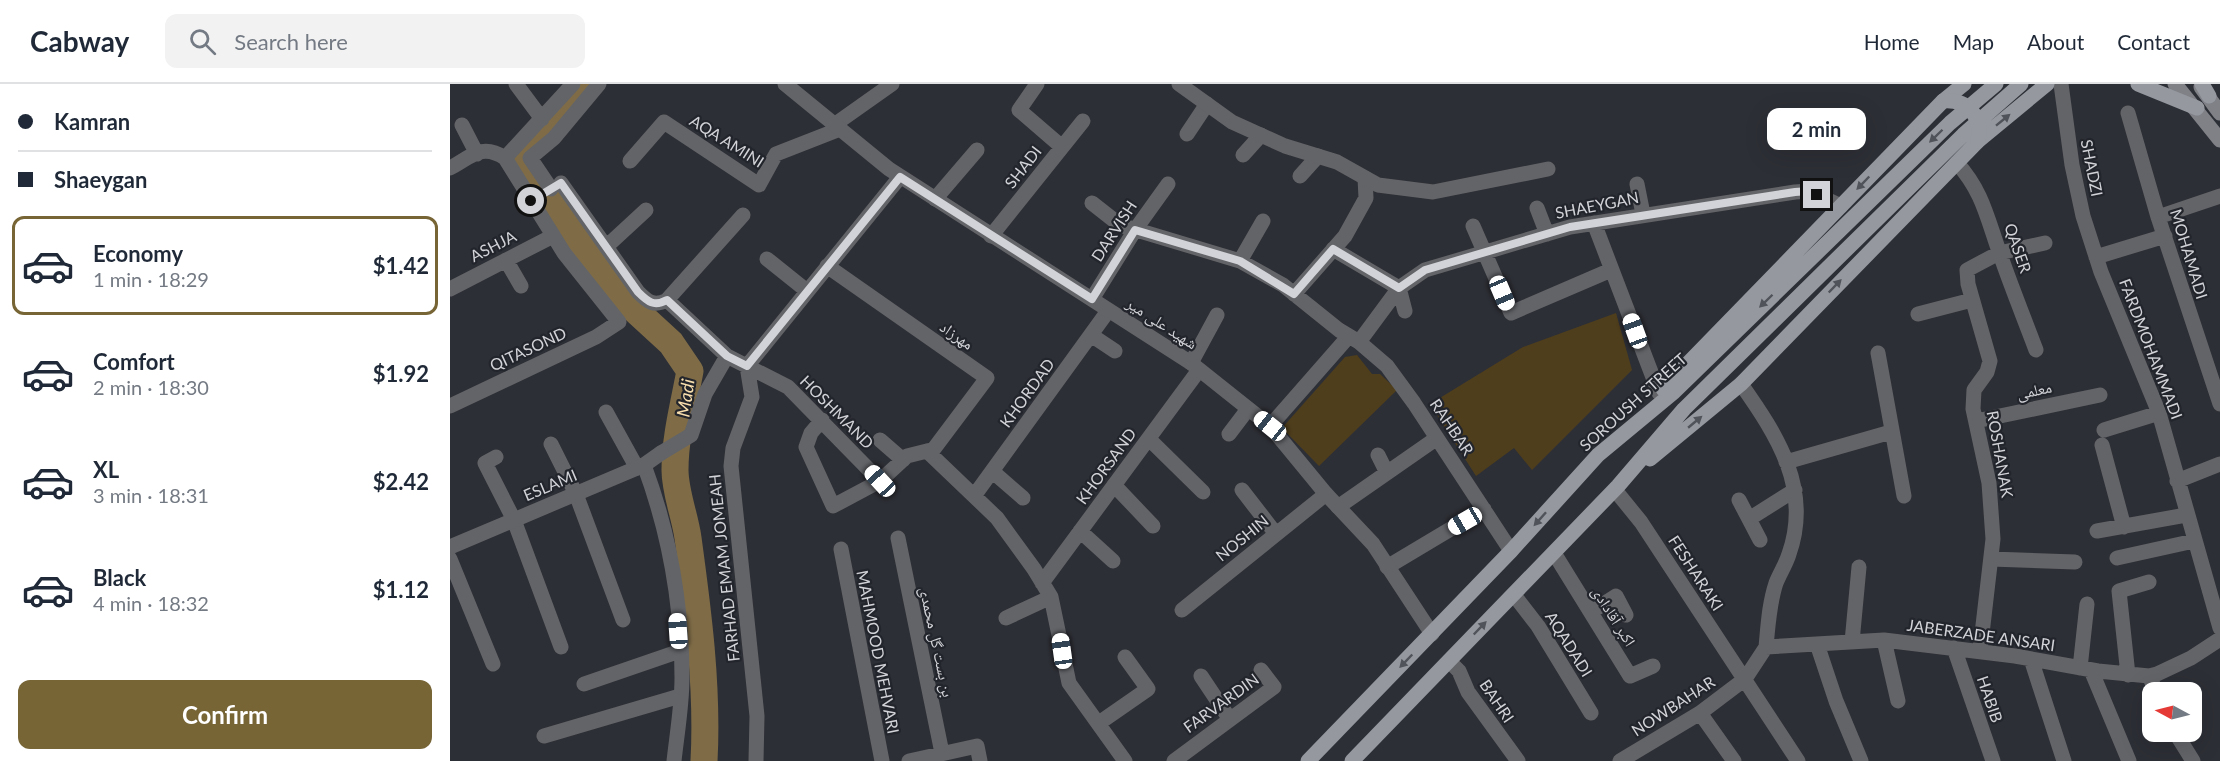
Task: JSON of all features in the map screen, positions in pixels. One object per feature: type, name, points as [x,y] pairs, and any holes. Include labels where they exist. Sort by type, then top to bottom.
[{"type":"main road","points":[[1598,455],[1943,101],[1964,84]]},
{"type":"main road","name":"SOROUSH STREET","points":[[1308,761],[1511,551],[1598,455],[1674,392],[1950,123],[1996,84]]},
{"type":"main road","points":[[1355,760],[1616,488],[1684,409],[1963,135],[2021,84]]},
{"type":"main road","points":[[1616,488],[1741,384],[1978,141],[2047,84]]},
{"type":"main road","points":[[2138,84],[2197,108]]},
{"type":"main road","points":[[2175,84],[2197,108],[2220,140]]},
{"type":"main road","points":[[2203,88],[2220,114]]},
{"type":"main road","points":[[1943,101],[1961,102],[1975,114],[1980,132],[1978,141]]},
{"type":"street","points":[[516,84],[542,119]]},
{"type":"street","points":[[505,158],[573,84]]},
{"type":"street","points":[[599,84],[554,138],[530,158],[561,182],[638,292],[649,303],[659,304],[667,300],[743,215]]},
{"type":"street","name":"شهید علی میر","points":[[785,84],[900,177],[1195,366],[1270,426],[1326,494],[1373,544],[1432,634]]},
{"type":"street","points":[[837,127],[891,84]]},
{"type":"street","points":[[1037,84],[1019,110],[1062,147]]},
{"type":"street","points":[[1179,84],[1232,122],[1286,146],[1337,162],[1378,185],[1433,192],[1548,169]]},
{"type":"street","name":"SHADZI","points":[[2061,84],[2072,165],[2096,257]]},
{"type":"street","points":[[1187,134],[1207,104]]},
{"type":"street","name":"MOHAMADI","points":[[2128,113],[2158,217],[2220,404]]},
{"type":"street","name":"SHADI","points":[[992,236],[1083,121]]},
{"type":"street","name":"AQA AMINI","points":[[630,161],[664,122],[759,185],[776,154],[837,127]]},
{"type":"street","points":[[462,125],[477,154]]},
{"type":"street","points":[[1243,155],[1261,135]]},
{"type":"street","points":[[450,168],[477,154],[492,150],[505,158],[553,236]]},
{"type":"street","points":[[935,199],[977,150]]},
{"type":"street","points":[[1300,176],[1318,156]]},
{"type":"street","name":"QASER","points":[[1958,163],[1982,197],[1999,253],[2036,350]]},
{"type":"street","points":[[747,366],[900,177]]},
{"type":"street","points":[[1294,294],[1345,236],[1366,198],[1365,178]]},
{"type":"street","points":[[531,201],[561,182]]},
{"type":"street","name":"DARVISH","points":[[1092,299],[1135,230],[1168,184]]},
{"type":"street","points":[[1637,184],[1642,214]]},
{"type":"street","name":"SHAEYGAN","points":[[1354,339],[1399,288],[1425,270],[1547,234],[1642,214],[1809,191],[1841,206]]},
{"type":"street","points":[[2158,217],[2220,196]]},
{"type":"street","name":"RAHBAR","points":[[1092,203],[1119,225],[1240,261],[1294,294],[1387,366],[1511,551]]},
{"type":"street","points":[[1537,208],[1547,234]]},
{"type":"street","points":[[607,246],[646,210]]},
{"type":"street","points":[[1240,261],[1263,221]]},
{"type":"street","points":[[1594,223],[1659,393]]},
{"type":"street","points":[[1473,226],[1511,313],[1611,270]]},
{"type":"street","name":"ASHJA","points":[[450,289],[553,236]]},
{"type":"street","name":"QITASOND","points":[[450,405],[596,337],[619,322],[553,236]]},
{"type":"street","points":[[2096,257],[2165,236]]},
{"type":"street","points":[[1999,253],[2045,243]]},
{"type":"street","points":[[1333,249],[1399,288],[1405,311]]},
{"type":"street","name":"ROSHANAK","points":[[1980,651],[1993,539],[1989,483],[1976,420],[1974,390],[1987,372],[1990,361],[1972,300],[1967,270],[1999,253]]},
{"type":"street","name":"FARDMOHAMMADI","points":[[2096,257],[2159,413],[2220,628]]},
{"type":"street","points":[[767,259],[807,291]]},
{"type":"street","points":[[506,260],[521,286]]},
{"type":"street","name":"مهرزاد","points":[[827,266],[987,378],[946,435],[933,450],[927,451]]},
{"type":"street","name":"HOSHMAND","points":[[667,300],[727,356],[788,387],[880,481]]},
{"type":"street","points":[[1918,314],[1972,300]]},
{"type":"street","name":"KHORDAD","points":[[974,496],[1108,311]]},
{"type":"street","name":"KHORSAND","points":[[1042,583],[1149,439],[1195,366],[1217,315]]},
{"type":"street","points":[[1091,335],[1115,351]]},
{"type":"street","points":[[1270,426],[1354,339]]},
{"type":"street","points":[[1878,353],[1904,496]]},
{"type":"street","name":"ESLAMI","points":[[450,547],[640,466],[691,435],[705,394],[727,356]]},
{"type":"street","name":"FARHAD EMAM JOMEAH","points":[[747,366],[752,397],[733,448],[731,466],[757,716],[756,761]]},
{"type":"street","points":[[1741,384],[1762,414],[1794,479],[1797,517],[1790,552],[1776,584],[1766,647],[1745,679]]},
{"type":"street","name":"معلمی","points":[[1976,420],[2100,395]]},
{"type":"street","points":[[1229,434],[1248,409]]},
{"type":"street","points":[[606,412],[640,466],[660,509],[676,593],[680,651],[680,696],[674,761]]},
{"type":"street","points":[[2124,527],[2103,437],[2159,413]]},
{"type":"street","points":[[822,420],[811,433],[807,447],[833,506],[880,481],[903,460],[917,452],[927,451],[1013,537],[1051,597],[1069,683],[1125,761]]},
{"type":"street","points":[[1786,462],[1891,432]]},
{"type":"street","points":[[1338,507],[1393,475],[1437,438]]},
{"type":"street","points":[[1149,439],[1203,492]]},
{"type":"street","points":[[880,440],[903,460]]},
{"type":"street","points":[[551,444],[576,494],[623,620]]},
{"type":"street","points":[[1378,455],[1393,475]]},
{"type":"street","points":[[496,457],[485,462],[514,520],[561,647]]},
{"type":"street","points":[[2177,481],[2220,464]]},
{"type":"street","points":[[992,471],[1023,498]]},
{"type":"street","points":[[1114,485],[1152,526]]},
{"type":"street","name":"FESHARAKI","points":[[1616,488],[1641,522],[1798,761]]},
{"type":"street","points":[[1242,490],[1276,534]]},
{"type":"street","points":[[1749,519],[1795,490]]},
{"type":"street","name":"NOSHIN","points":[[1182,610],[1326,494]]},
{"type":"street","points":[[1739,500],[1760,540]]},
{"type":"street","points":[[1387,567],[1484,509]]},
{"type":"street","points":[[2097,531],[2187,515]]},
{"type":"street","points":[[1080,531],[1113,561]]},
{"type":"street","name":"بن بست گل محمدی","points":[[898,538],[942,753]]},
{"type":"street","points":[[2117,558],[2194,541]]},
{"type":"street","name":"MAHMOOD MEHVARI","points":[[840,549],[882,761]]},
{"type":"street","name":"اکبر آقادادی","points":[[1554,553],[1630,676],[1653,666]]},
{"type":"street","points":[[450,559],[493,664]]},
{"type":"street","points":[[1991,559],[2075,562]]},
{"type":"street","points":[[1852,642],[1859,567]]},
{"type":"street","points":[[2128,675],[2119,591],[2149,582]]},
{"type":"street","name":"AQADADI","points":[[1514,595],[1538,626],[1591,713]]},
{"type":"street","points":[[1591,612],[1616,596],[1626,615]]},
{"type":"street","points":[[1006,618],[1051,597]]},
{"type":"street","points":[[2087,604],[2086,669],[2129,761]]},
{"type":"street","name":"JABERZADE ANSARI","points":[[1766,647],[1884,640],[1980,651],[2086,669],[2149,676],[2191,658],[2220,639]]},
{"type":"street","points":[[1884,640],[1898,701]]},
{"type":"street","points":[[1818,644],[1836,701],[1861,761]]},
{"type":"street","name":"HABIB","points":[[1954,648],[1993,761]]},
{"type":"street","points":[[584,684],[680,651]]},
{"type":"street","points":[[1099,723],[1148,689],[1125,657]]},
{"type":"street","points":[[2031,659],[2064,761]]},
{"type":"street","name":"BAHRI","points":[[1449,661],[1459,671],[1468,692],[1518,761]]},
{"type":"street","name":"FARVARDIN","points":[[1174,761],[1229,718],[1274,687],[1261,670]]},
{"type":"street","points":[[1201,676],[1229,718]]},
{"type":"street","points":[[2149,676],[2152,682]]},
{"type":"street","name":"NOWBAHAR","points":[[1620,761],[1700,713],[1745,679]]},
{"type":"street","points":[[544,736],[680,696]]},
{"type":"street","points":[[1700,713],[1734,761]]},
{"type":"street","points":[[2181,742],[2193,761]]},
{"type":"street","points":[[909,761],[977,746],[980,761]]},
{"type":"shaded area","points":[[1616,313],[1632,370],[1532,470],[1514,448],[1476,476],[1430,404],[1523,347]]},
{"type":"shaded area","points":[[1357,355],[1372,374],[1380,374],[1397,390],[1319,466],[1282,428],[1345,357]]},
{"type":"waterway","name":"Madi","points":[[586,84],[519,159],[622,298],[671,343],[690,371],[678,433],[675,470],[688,538],[699,621],[705,705],[704,761]]},
{"type":"route","points":[[531,201],[561,183],[638,292],[649,303],[659,304],[667,300],[727,356],[747,366],[900,177],[1092,299],[1135,230],[1240,261],[1283,285],[1294,294],[1333,249],[1399,288],[1425,270],[1570,227],[1795,192],[1809,191],[1817,195]]}]
